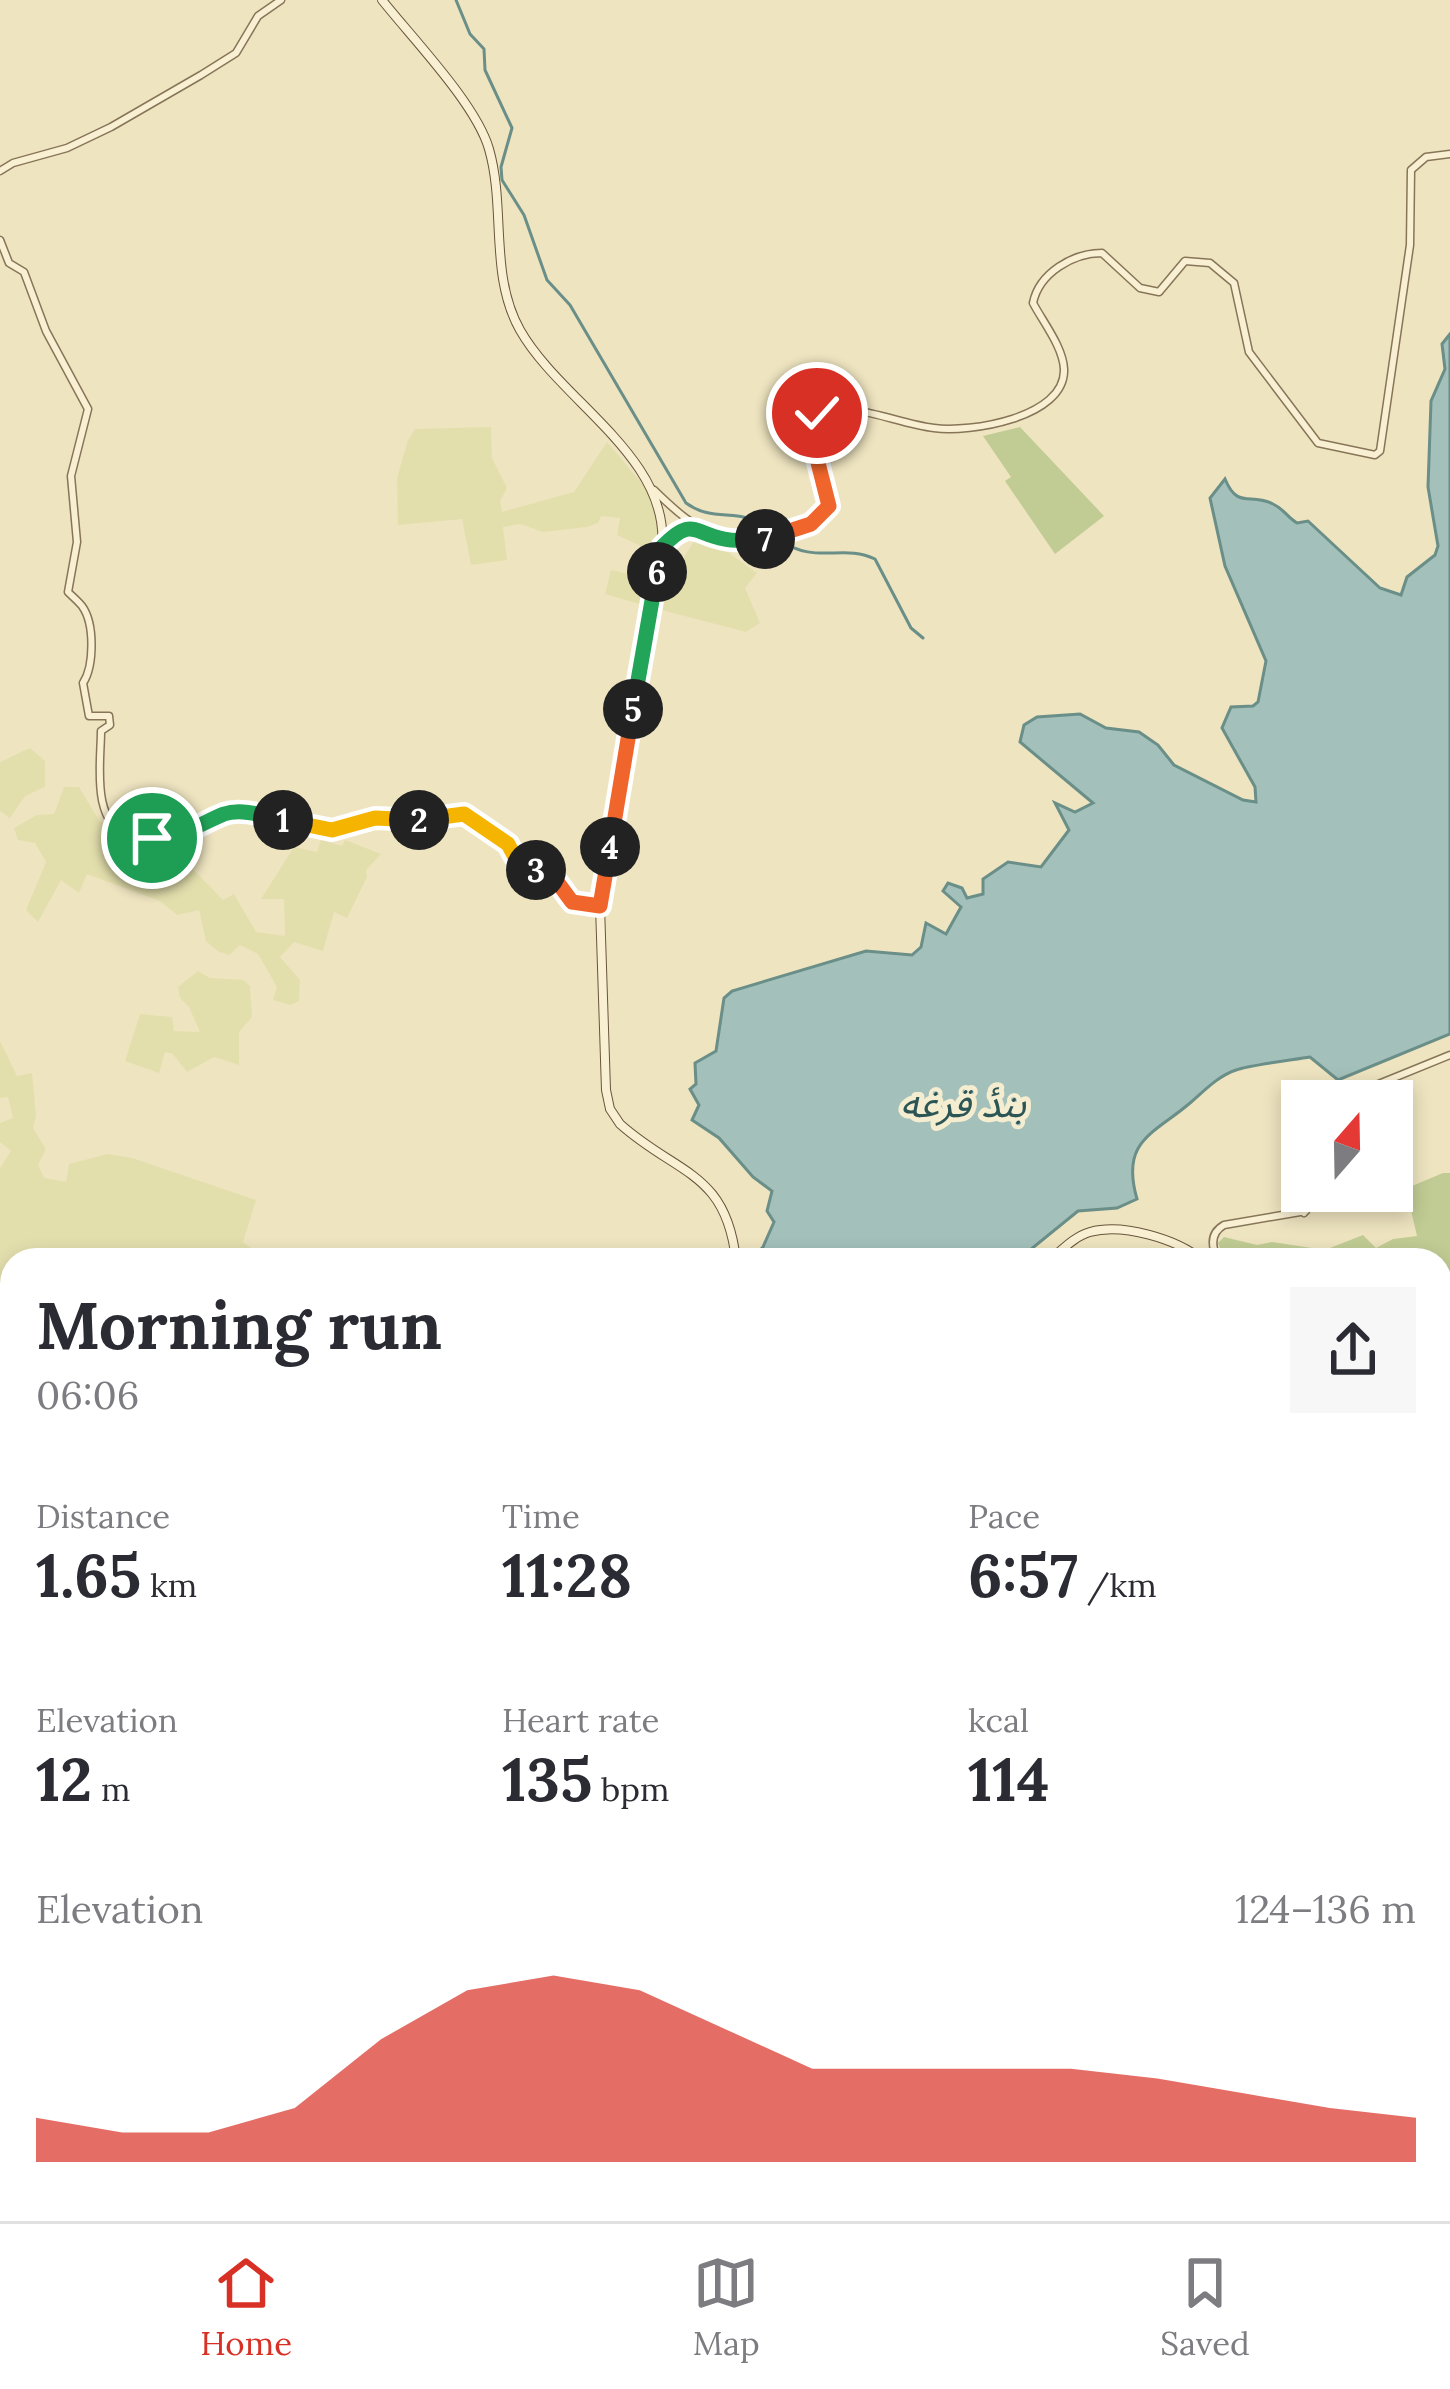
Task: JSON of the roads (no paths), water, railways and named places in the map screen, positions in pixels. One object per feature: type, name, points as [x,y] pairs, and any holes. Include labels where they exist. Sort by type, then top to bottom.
[{"type":"main road","points":[[382,0],[484,135],[492,161],[505,289],[519,329],[655,490],[662,513],[662,547],[600,906],[602,1023],[610,1109],[626,1130],[714,1195],[730,1222],[734,1248]]},
{"type":"main road","points":[[1064,1248],[1096,1230],[1172,1239],[1185,1248]]},
{"type":"street","points":[[0,172],[111,128],[201,75],[236,52],[258,16],[281,0]]},
{"type":"street","points":[[655,490],[683,518],[716,538],[766,538],[823,516],[829,506],[811,436],[817,413],[834,407],[939,429],[1016,419],[1039,407],[1056,394],[1065,377],[1064,361],[1033,303],[1034,295],[1061,264],[1084,254],[1102,253],[1140,288],[1159,292],[1185,261],[1210,263],[1234,283],[1242,334],[1250,352],[1318,443],[1376,455],[1410,245],[1411,170],[1426,157],[1450,154]]},
{"type":"street","points":[[0,240],[10,263],[24,272],[46,331],[88,409],[71,476],[77,542],[68,592],[87,616],[91,670],[82,683],[89,716],[109,716],[110,725],[101,731],[99,775],[108,817],[130,837],[170,840],[221,815],[241,812],[332,830],[375,818],[428,821],[464,814],[508,844],[515,857],[558,883],[572,902],[600,906]]},
{"type":"street","points":[[662,547],[686,528],[705,530]]},
{"type":"street","points":[[1389,1080],[1450,1055]]},
{"type":"street","points":[[1214,1248],[1216,1230],[1300,1212]]},
{"type":"water","name":"بندٔ قرغه","points":[[1450,334],[1450,1034],[1338,1080],[1310,1057],[1229,1073],[1144,1140],[1133,1163],[1137,1199],[1117,1208],[1078,1211],[1033,1248],[762,1248],[774,1222],[767,1211],[772,1191],[719,1138],[692,1120],[699,1105],[690,1089],[696,1084],[695,1063],[716,1051],[724,998],[732,991],[866,951],[912,955],[921,947],[926,923],[946,934],[961,907],[943,891],[948,883],[962,888],[967,898],[983,894],[983,879],[1008,862],[1041,867],[1069,830],[1055,803],[1075,812],[1093,803],[1020,742],[1024,725],[1037,717],[1080,714],[1106,728],[1139,732],[1174,765],[1256,802],[1255,787],[1222,728],[1231,707],[1258,702],[1266,661],[1225,566],[1210,498],[1225,479],[1240,497],[1273,504],[1297,523],[1308,521],[1380,588],[1401,595],[1407,577],[1435,555],[1438,546],[1428,487],[1431,401],[1445,369],[1442,344]]},
{"type":"waterway","points":[[456,0],[470,34],[484,49],[485,70],[512,128],[502,180],[524,215],[547,280],[570,305],[686,503],[708,513],[750,519],[772,532]]},
{"type":"waterway","points":[[778,539],[805,551],[875,559],[911,628],[923,638]]}]
